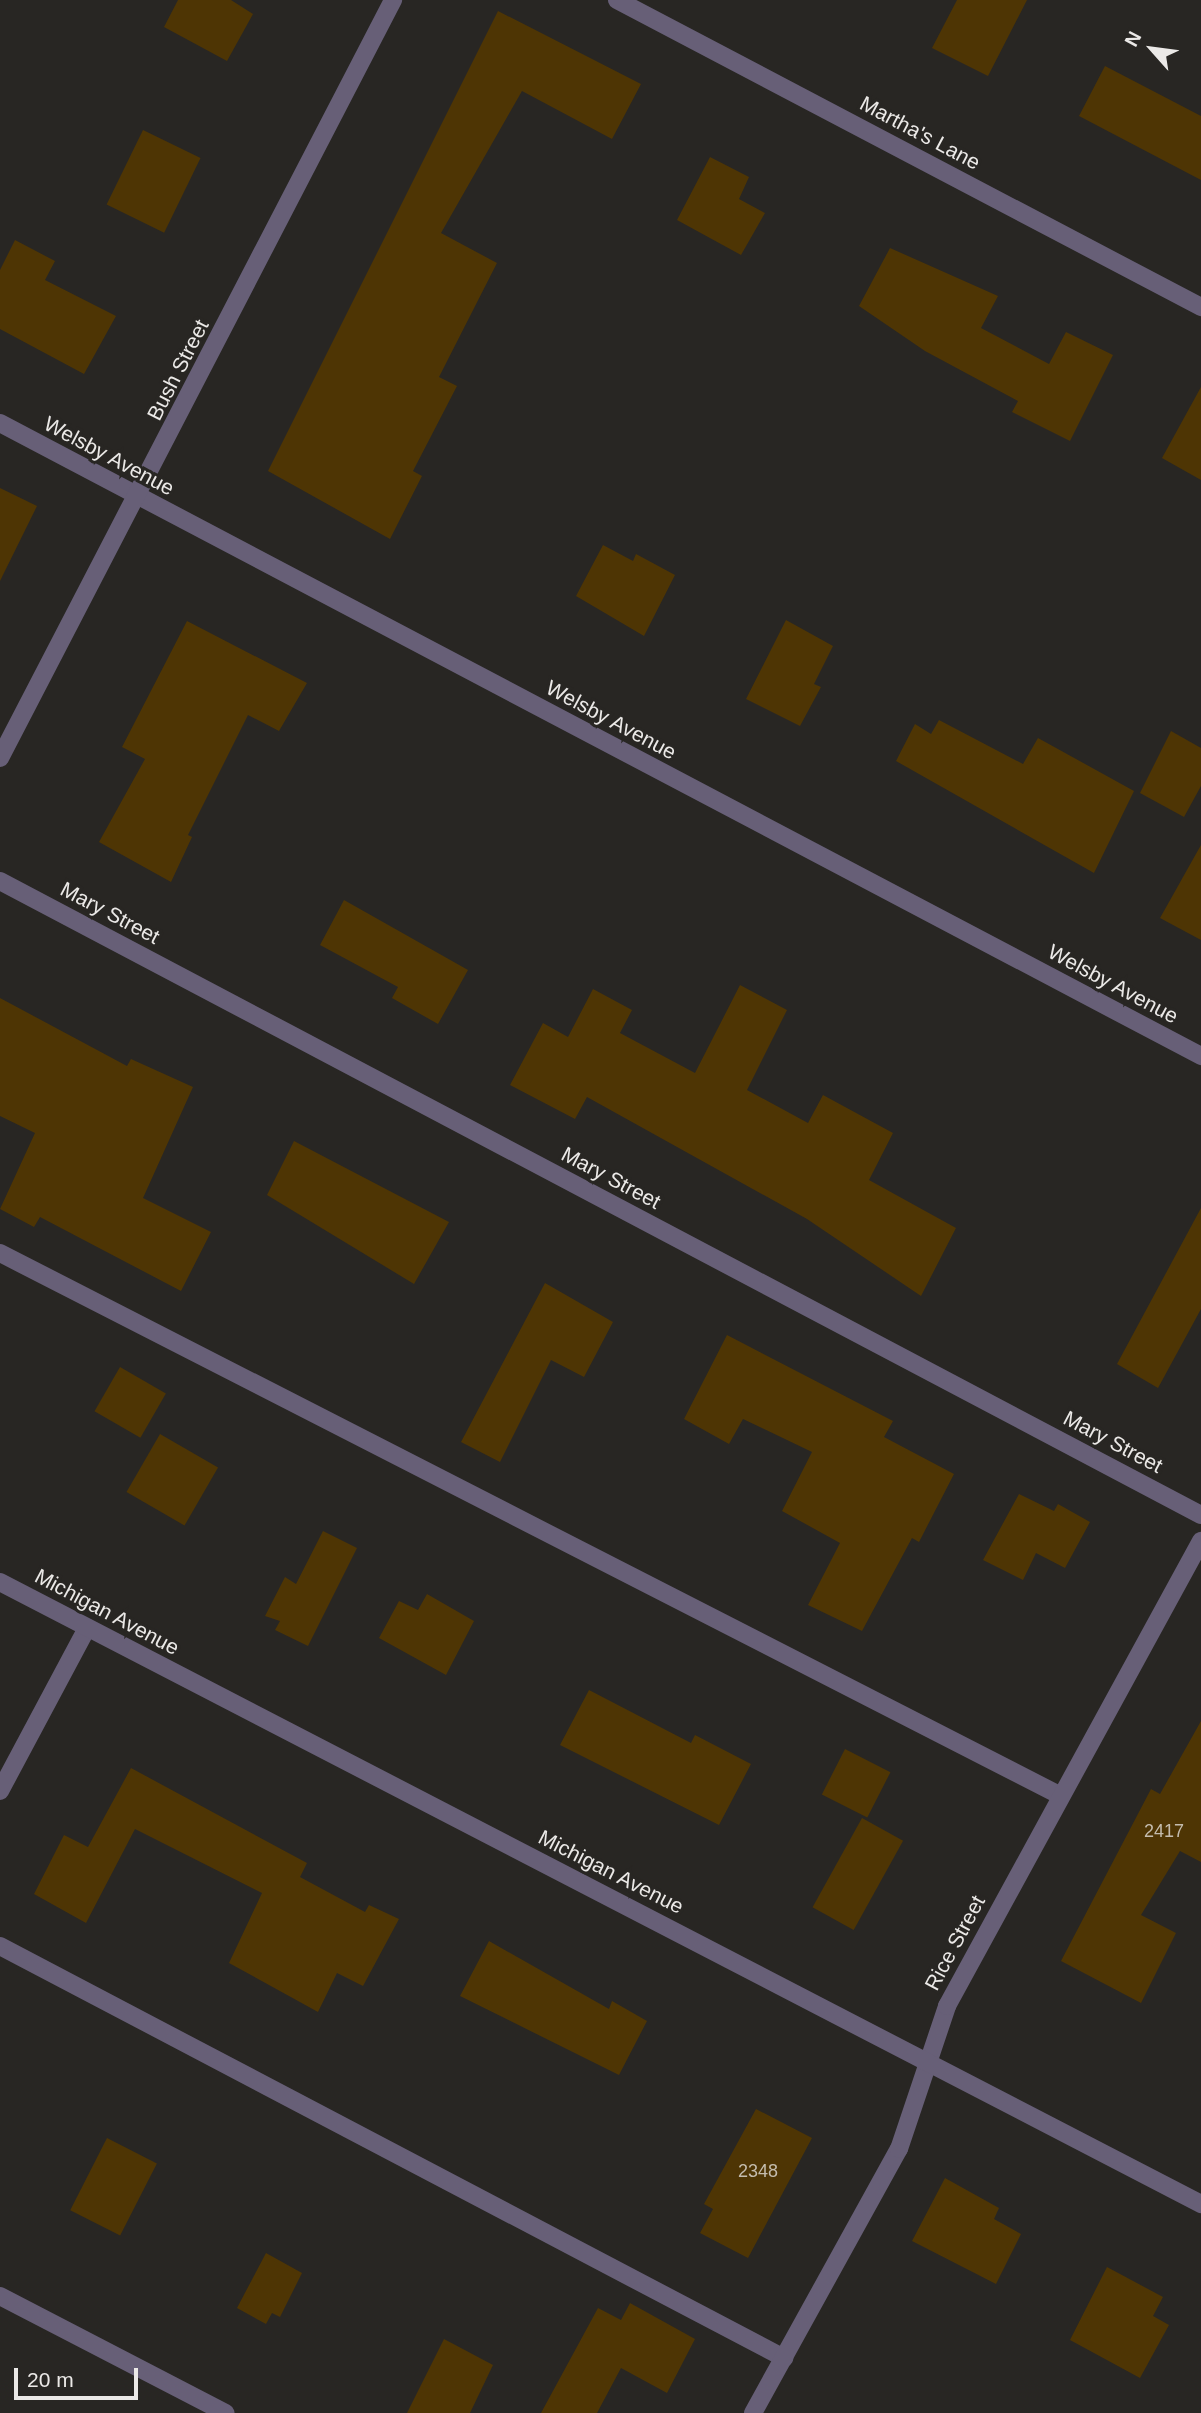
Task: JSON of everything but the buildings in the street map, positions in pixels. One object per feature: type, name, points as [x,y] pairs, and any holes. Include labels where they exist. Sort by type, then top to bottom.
[{"type":"street","name":"Bush Street","points":[[0,758],[139,498],[393,0]]},
{"type":"street","name":"Martha's Lane","points":[[617,0],[1201,307]]},
{"type":"street","name":"Welsby Avenue","points":[[0,423],[1201,1056]]},
{"type":"street","name":"Mary Street","points":[[0,881],[1201,1514]]},
{"type":"street","points":[[0,1253],[1061,1796]]},
{"type":"street","name":"Rice Street","points":[[753,2413],[899,2149],[932,2062],[947,2006],[1201,1541]]},
{"type":"street","name":"Michigan Avenue","points":[[0,1582],[932,2062],[1201,2204]]},
{"type":"street","points":[[0,1791],[87,1628]]},
{"type":"street","points":[[0,1946],[784,2358]]},
{"type":"street","points":[[0,2296],[226,2413]]}]
